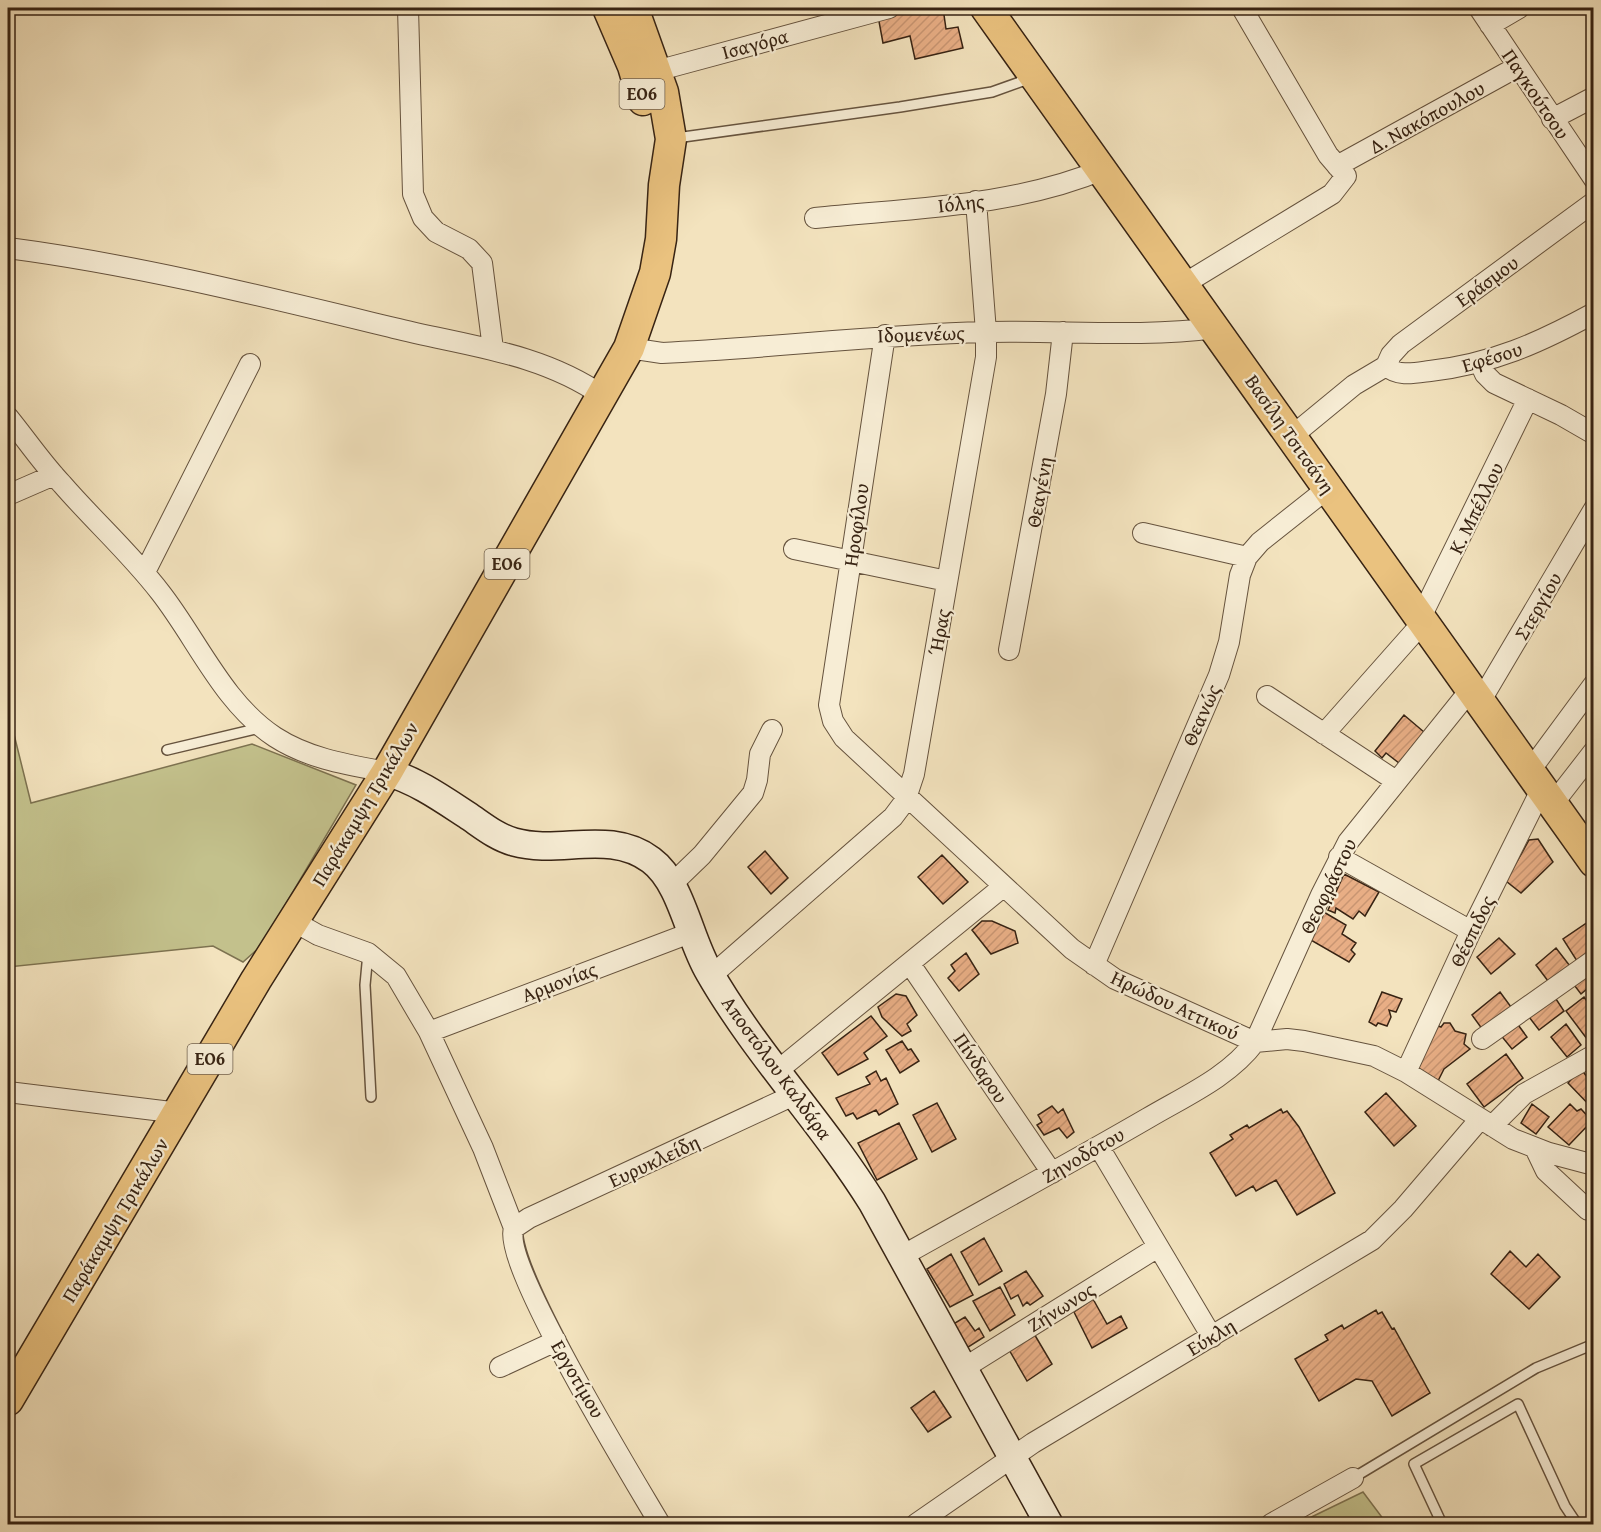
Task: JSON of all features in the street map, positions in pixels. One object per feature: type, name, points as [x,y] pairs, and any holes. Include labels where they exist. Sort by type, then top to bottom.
[{"type":"main road","name":"Παράκαμψη Τρικάλων","points":[[608,8],[643,97],[664,185]]},
{"type":"main road","name":"Παράκαμψη Τρικάλων","points":[[8,1400],[256,980],[387,771],[629,348],[655,273],[661,239],[664,185],[671,139],[656,71],[633,8]]},
{"type":"main road","name":"Βασίλη Τσιτσάνη","points":[[986,8],[1104,170],[1593,862]]},
{"type":"street","points":[[408,8],[413,194],[423,218],[436,232],[469,249],[482,263],[493,349]]},
{"type":"street","name":"Ισαγόρα","points":[[656,71],[857,11],[889,8]]},
{"type":"street","points":[[1242,8],[1324,150],[1342,171]]},
{"type":"street","name":"Παγκούτσου","points":[[1479,8],[1593,179]]},
{"type":"street","points":[[1490,25],[1519,8]]},
{"type":"street","name":"Δ. Νακόπουλου","points":[[1184,284],[1332,194],[1342,171],[1517,67]]},
{"type":"street","points":[[1552,119],[1593,97]]},
{"type":"street","name":"Ιόλης","points":[[815,218],[976,201],[1042,191],[1104,170]]},
{"type":"street","name":"Ήρας","points":[[711,976],[893,817],[908,795],[983,376],[986,332],[976,201]]},
{"type":"street","name":"Εράσμου","points":[[1386,366],[1391,355],[1401,344],[1593,202]]},
{"type":"street","points":[[8,248],[93,259],[493,349],[566,372],[603,396]]},
{"type":"street","name":"Εφέσου","points":[[1386,366],[1396,372],[1412,373],[1480,363],[1521,350],[1593,313]]},
{"type":"street","name":"Ιδομενέως","points":[[629,348],[651,352],[684,352],[885,335],[986,332],[1142,334],[1215,328]]},
{"type":"street","name":"Θεαγένη","points":[[1009,650],[1056,394],[1063,332]]},
{"type":"street","name":"Ηροφίλου","points":[[830,714],[885,335]]},
{"type":"street","points":[[1480,363],[1490,380],[1593,434]]},
{"type":"street","points":[[145,572],[250,364]]},
{"type":"street","points":[[1292,436],[1354,384],[1386,366]]},
{"type":"street","name":"Κ. Μπέλλου","points":[[1324,734],[1422,619],[1528,399]]},
{"type":"street","points":[[8,417],[54,475],[145,572],[230,694],[263,728],[289,745],[323,759],[387,771]]},
{"type":"street","points":[[8,495],[54,475]]},
{"type":"street","name":"Θεανώς","points":[[1094,965],[1219,675],[1229,642],[1240,575],[1247,557],[1260,542],[1328,488]]},
{"type":"street","name":"Στεργίου","points":[[1476,696],[1593,508]]},
{"type":"street","points":[[1143,533],[1247,557]]},
{"type":"street","points":[[794,549],[948,581]]},
{"type":"street","points":[[1541,789],[1593,684]]},
{"type":"street","points":[[1267,696],[1396,781]]},
{"type":"street","name":"Θεοφράστου","points":[[1255,1042],[1339,857],[1354,834],[1396,781],[1476,696]]},
{"type":"street","name":"Ηρώδου Αττικού","points":[[830,714],[844,738],[1072,949],[1094,965],[1138,991],[1255,1042],[1287,1039],[1345,1047],[1384,1060],[1486,1123],[1534,1148],[1593,1165]]},
{"type":"street","points":[[672,884],[702,855],[753,793],[760,754],[772,730]]},
{"type":"street","points":[[1541,789],[1593,752]]},
{"type":"street","name":"Αποστόλου Καλδάρα","points":[[387,771],[423,787],[492,832],[512,842],[609,844],[626,847],[650,860],[672,884],[690,933],[711,976],[776,1072],[860,1183],[1049,1524]]},
{"type":"street","name":"Θέσπιδος","points":[[1406,1072],[1471,931],[1541,789]]},
{"type":"street","points":[[1339,857],[1471,931]]},
{"type":"street","points":[[776,1072],[1004,886]]},
{"type":"street","name":"Εργοτίμου","points":[[293,921],[318,935],[368,953],[396,976],[429,1032],[487,1158],[514,1228],[512,1238],[521,1269],[556,1341],[660,1524]]},
{"type":"street","name":"Αρμονίας","points":[[429,1032],[690,933]]},
{"type":"street","points":[[1482,1040],[1593,960]]},
{"type":"street","name":"Πίνδαρου","points":[[910,964],[1052,1173]]},
{"type":"street","name":"Ζηνοδότου","points":[[902,1256],[1099,1147],[1218,1076],[1240,1060],[1255,1042]]},
{"type":"street","name":"Εύκλη","points":[[916,1524],[1012,1457],[1372,1240],[1486,1123],[1524,1094],[1593,1055]]},
{"type":"street","points":[[8,1092],[178,1113]]},
{"type":"street","name":"Ευρυκλείδη","points":[[514,1228],[529,1218],[794,1095]]},
{"type":"street","points":[[1099,1147],[1212,1337]]},
{"type":"street","points":[[1534,1148],[1546,1171],[1588,1210]]},
{"type":"street","name":"Ζήνωνος","points":[[964,1368],[1158,1247]]},
{"type":"street","points":[[500,1367],[556,1341]]},
{"type":"street","points":[[1271,1524],[1353,1478]]},
{"type":"lane","points":[[671,139],[992,92],[1036,75]]},
{"type":"lane","points":[[167,750],[263,728]]},
{"type":"lane","points":[[368,953],[365,985],[371,1098]]},
{"type":"lane","points":[[1353,1478],[1536,1368],[1593,1344]]},
{"type":"lane","points":[[1442,1524],[1414,1464],[1518,1404],[1565,1506],[1577,1524]]},
{"type":"shaded area","points":[[8,710],[31,803],[252,744],[356,785],[261,946],[243,962],[213,946],[8,967]]},
{"type":"shaded area","points":[[1363,1492],[1387,1524],[1297,1524]]},
{"type":"building","points":[[912,8],[943,8],[946,29],[958,27],[963,48],[915,59],[910,36],[883,43],[878,16]]},
{"type":"building","points":[[1404,715],[1424,732],[1399,763],[1386,753],[1382,758],[1375,751]]},
{"type":"building","points":[[1538,839],[1553,862],[1521,893],[1506,881],[1529,840]]},
{"type":"building","points":[[765,851],[788,878],[771,894],[748,867]]},
{"type":"building","points":[[942,855],[968,882],[943,904],[918,877]]},
{"type":"building","points":[[1344,874],[1379,892],[1365,916],[1359,911],[1353,919],[1336,908],[1335,913],[1328,910]]},
{"type":"building","points":[[1322,911],[1346,925],[1342,934],[1356,943],[1351,950],[1355,954],[1349,962],[1309,939]]},
{"type":"building","points":[[1594,918],[1594,948],[1577,961],[1563,939]]},
{"type":"building","points":[[982,921],[992,921],[1015,931],[1018,943],[991,954],[972,930]]},
{"type":"building","points":[[1499,938],[1515,954],[1491,974],[1477,957]]},
{"type":"building","points":[[1556,948],[1570,966],[1548,981],[1536,965]]},
{"type":"building","points":[[966,953],[979,974],[959,991],[948,978],[955,971],[951,965]]},
{"type":"building","points":[[1594,963],[1594,983],[1581,994],[1571,981]]},
{"type":"building","points":[[1382,992],[1402,999],[1396,1012],[1389,1010],[1391,1017],[1387,1026],[1378,1023],[1376,1026],[1369,1022]]},
{"type":"building","points":[[1500,992],[1514,1011],[1485,1033],[1472,1015]]},
{"type":"building","points":[[1552,993],[1564,1011],[1539,1030],[1526,1013]]},
{"type":"building","points":[[896,994],[906,996],[917,1015],[907,1024],[911,1031],[902,1036],[882,1017],[878,1007]]},
{"type":"building","points":[[1584,997],[1594,1011],[1594,1040],[1590,1043],[1566,1011]]},
{"type":"building","points":[[871,1016],[887,1036],[864,1053],[868,1059],[838,1075],[822,1053]]},
{"type":"building","points":[[1516,1022],[1527,1037],[1512,1049],[1499,1033]]},
{"type":"building","points":[[1444,1023],[1450,1023],[1455,1031],[1466,1034],[1464,1044],[1470,1049],[1444,1069],[1438,1081],[1418,1068],[1436,1025],[1441,1027]]},
{"type":"building","points":[[1566,1024],[1581,1045],[1567,1057],[1551,1037]]},
{"type":"building","points":[[902,1041],[919,1061],[900,1073],[886,1050]]},
{"type":"building","points":[[1506,1054],[1523,1078],[1484,1107],[1467,1084]]},
{"type":"building","points":[[1581,1069],[1587,1077],[1592,1073],[1594,1075],[1594,1110],[1568,1083]]},
{"type":"building","points":[[876,1071],[881,1081],[886,1078],[898,1104],[879,1115],[876,1110],[857,1119],[853,1113],[846,1116],[836,1098],[870,1084],[866,1077]]},
{"type":"building","points":[[1386,1093],[1416,1126],[1394,1146],[1365,1112]]},
{"type":"building","points":[[937,1103],[956,1139],[932,1152],[913,1115]]},
{"type":"building","points":[[1532,1104],[1549,1117],[1536,1134],[1521,1123]]},
{"type":"building","points":[[1570,1104],[1577,1111],[1581,1109],[1592,1121],[1569,1145],[1548,1127]]},
{"type":"building","points":[[1052,1106],[1058,1113],[1063,1109],[1074,1132],[1067,1138],[1059,1128],[1044,1135],[1037,1125],[1042,1122],[1038,1115]]},
{"type":"building","points":[[1281,1109],[1283,1113],[1287,1111],[1299,1127],[1335,1193],[1297,1215],[1276,1180],[1256,1191],[1253,1186],[1236,1196],[1210,1153],[1233,1139],[1230,1135],[1247,1125],[1249,1128]]},
{"type":"building","points":[[899,1123],[917,1159],[877,1180],[858,1143]]},
{"type":"building","points":[[984,1238],[1002,1271],[979,1285],[961,1252]]},
{"type":"building","points":[[1510,1251],[1526,1267],[1538,1254],[1560,1277],[1529,1309],[1491,1274]]},
{"type":"building","points":[[951,1254],[973,1295],[950,1307],[927,1269]]},
{"type":"building","points":[[1026,1271],[1043,1296],[1030,1305],[1027,1302],[1023,1306],[1018,1295],[1011,1299],[1004,1284]]},
{"type":"building","points":[[1000,1287],[1015,1315],[990,1331],[973,1301]]},
{"type":"building","points":[[1093,1299],[1107,1324],[1121,1316],[1127,1328],[1092,1348],[1074,1312]]},
{"type":"building","points":[[1376,1310],[1378,1314],[1382,1312],[1392,1329],[1394,1328],[1430,1393],[1392,1416],[1372,1381],[1356,1379],[1319,1401],[1295,1359],[1328,1340],[1325,1335],[1342,1325],[1344,1329]]},
{"type":"building","points":[[965,1317],[975,1331],[979,1328],[984,1337],[962,1351],[950,1326]]},
{"type":"building","points":[[1033,1332],[1052,1364],[1027,1381],[1008,1348]]},
{"type":"building","points":[[934,1391],[951,1417],[928,1432],[911,1408]]}]
